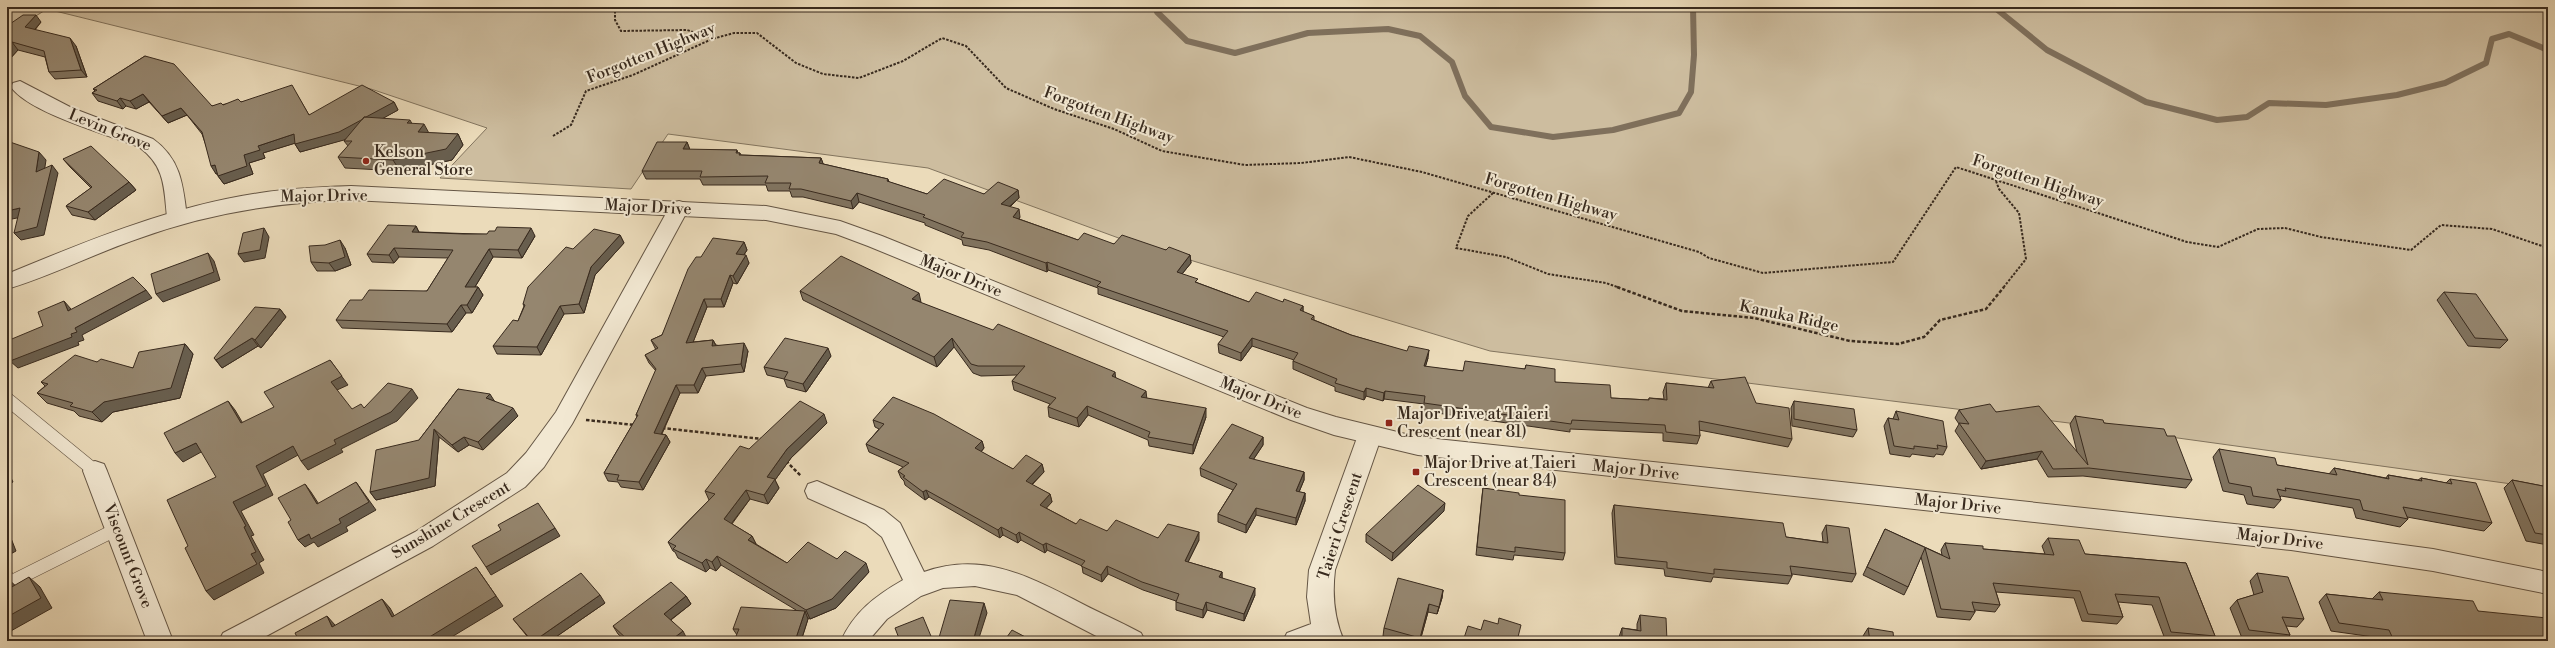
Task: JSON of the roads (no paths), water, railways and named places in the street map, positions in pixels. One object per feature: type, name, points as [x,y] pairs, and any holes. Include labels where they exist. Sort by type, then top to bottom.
[{"type":"street","name":"Levin Grove","points":[[20,87],[36,99],[58,110],[140,140],[158,150],[171,170],[176,200],[176,217]]},
{"type":"street","name":"Major Drive","points":[[7,282],[118,237],[176,217],[261,198],[311,193],[766,213],[840,228],[1299,414],[1370,435],[1418,446],[1493,456],[2291,540],[2433,560],[2548,583]]},
{"type":"street","name":"Sunshine Crescent","points":[[232,641],[424,539],[490,499],[516,480],[535,460],[564,418],[679,208]]},
{"type":"street","name":"Taieri Crescent","points":[[1328,636],[1320,599],[1322,570],[1370,435]]},
{"type":"street","name":"Viscount Grove","points":[[95,471],[160,641]]},
{"type":"street","points":[[817,492],[875,516],[891,530],[917,583]]},
{"type":"street","points":[[854,641],[868,621],[879,610],[917,583],[954,575],[968,574],[995,578],[1027,587],[1132,641]]},
{"type":"street","points":[[1296,641],[1328,636]]},
{"type":"lane","points":[[7,399],[95,471]]},
{"type":"lane","points":[[7,584],[117,529]]},
{"type":"waterway","points":[[1156,7],[1157,12],[1187,41],[1235,53],[1308,33],[1388,29],[1420,36],[1452,62],[1465,96],[1491,127],[1553,137],[1613,130],[1679,113],[1691,92],[1694,55],[1693,7]]},
{"type":"waterway","points":[[1994,7],[2047,50],[2146,102],[2217,120],[2247,117],[2269,103],[2326,105],[2397,95],[2445,83],[2486,63],[2492,39],[2509,34],[2548,50]]},
{"type":"place","name":"Kelson General Store","points":[[366,161]]},
{"type":"place","name":"Major Drive at Taieri Crescent (near 81)","points":[[1389,423]]},
{"type":"place","name":"Major Drive at Taieri Crescent (near 84)","points":[[1416,472]]}]
